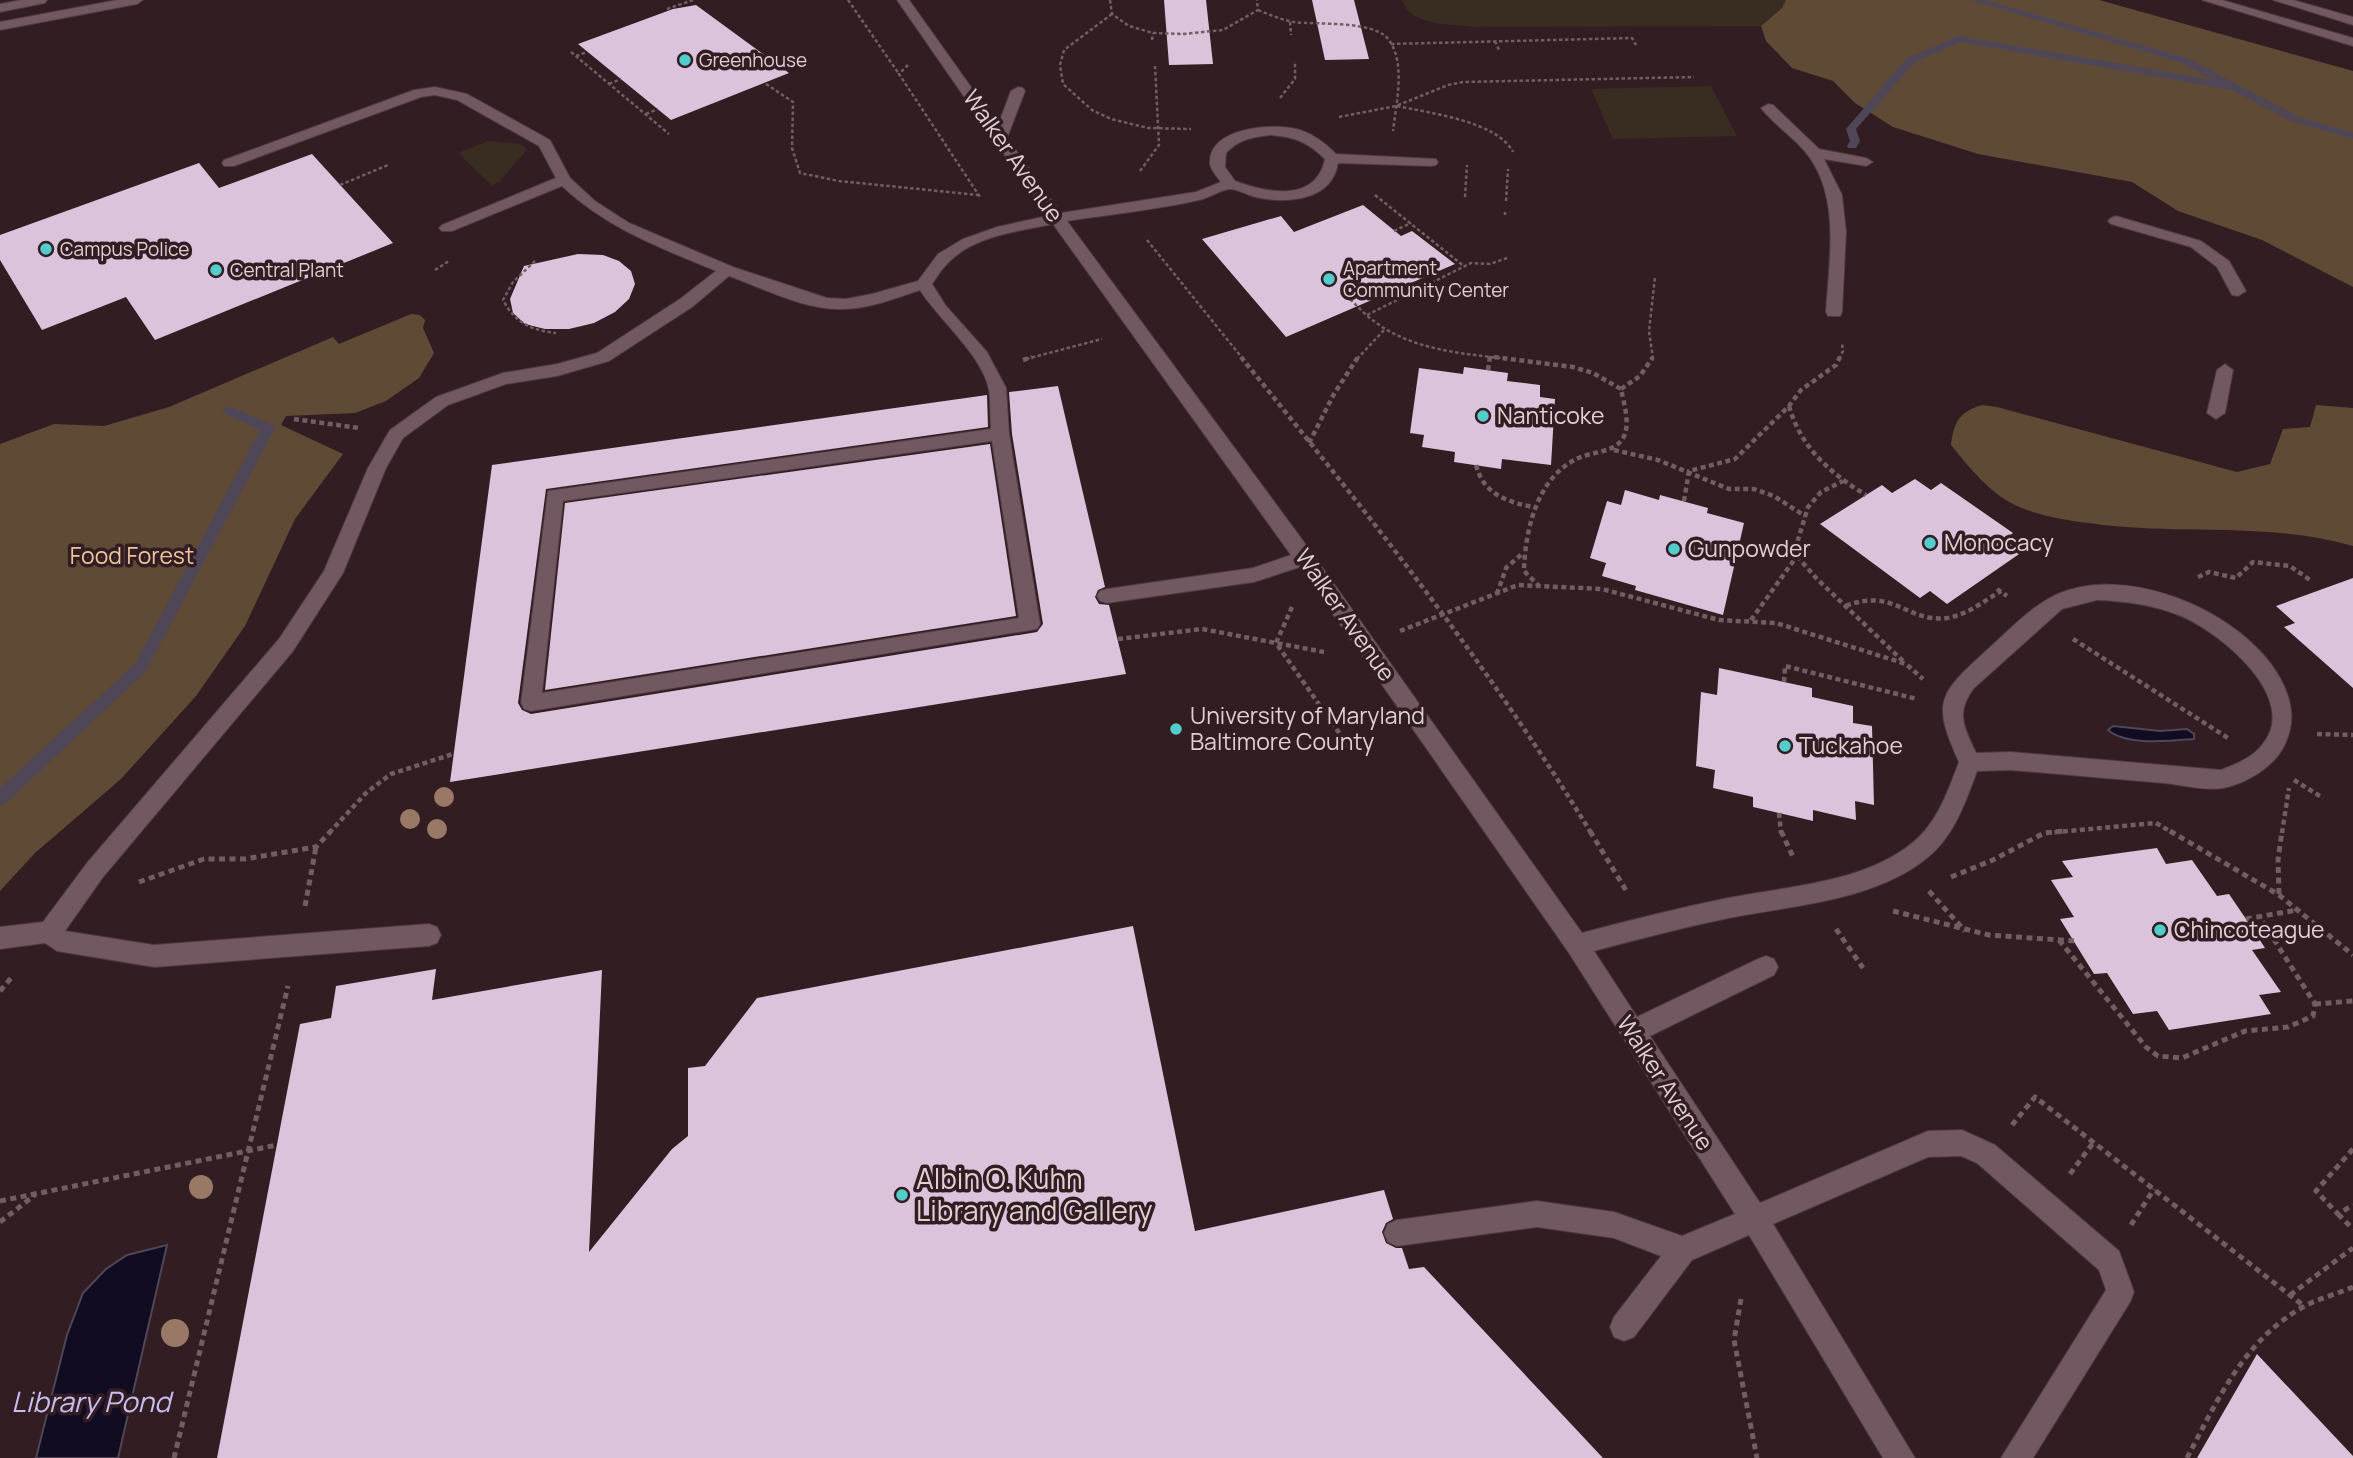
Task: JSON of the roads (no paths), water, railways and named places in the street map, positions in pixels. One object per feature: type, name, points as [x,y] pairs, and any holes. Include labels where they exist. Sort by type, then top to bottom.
[{"type":"street","points":[[0,8],[41,0]]},
{"type":"street","points":[[0,26],[137,0]]},
{"type":"street","name":"Walker Avenue","points":[[902,0],[1305,558],[1577,945],[1755,1220],[1900,1458]]},
{"type":"street","points":[[2208,0],[2353,42]]},
{"type":"street","points":[[2279,0],[2353,21]]},
{"type":"street","points":[[229,163],[419,93],[435,91],[461,97],[545,143],[564,180],[590,204],[624,226],[727,270],[807,299],[846,304],[874,299],[924,284],[944,257],[968,242],[1002,230],[1057,218],[1199,196],[1230,184]]},
{"type":"street","points":[[1000,138],[1018,91]]},
{"type":"street","points":[[1768,108],[1814,153],[1835,195],[1838,232],[1834,312]]},
{"type":"street","points":[[1273,130],[1297,133],[1317,141],[1332,158],[1332,171],[1324,182],[1310,190],[1290,195],[1257,194],[1230,184],[1220,175],[1216,156],[1221,147],[1242,134],[1273,130]]},
{"type":"street","points":[[1814,153],[1866,162]]},
{"type":"street","points":[[1332,158],[1431,162]]},
{"type":"street","points":[[447,228],[564,180]]},
{"type":"street","points":[[2116,221],[2196,244],[2223,264],[2238,290]]},
{"type":"street","points":[[54,936],[95,870],[286,645],[333,573],[377,468],[396,434],[442,401],[503,379],[557,370],[603,357],[686,303],[727,270]]},
{"type":"street","points":[[924,284],[940,309],[981,356],[997,388],[1000,433],[1030,624],[531,703],[554,496],[1000,433]]},
{"type":"street","points":[[2216,413],[2224,370]]},
{"type":"street","points":[[1107,596],[1254,575],[1305,558]]},
{"type":"street","points":[[1577,945],[1645,926],[1867,880],[1902,864],[1922,850],[1947,819],[1970,762],[1957,734],[1951,709],[1954,698],[1992,656],[2066,598],[2116,592],[2180,608],[2227,632],[2251,653],[2269,677],[2283,708],[2283,730],[2265,760],[2246,771],[2222,779],[2024,762],[1970,762]]},
{"type":"street","points":[[0,938],[54,936],[154,956],[429,935]]},
{"type":"street","points":[[1632,1032],[1766,967]]},
{"type":"street","points":[[1624,1327],[1682,1250],[1928,1144],[1962,1143],[1986,1154],[2109,1261],[2120,1292],[2016,1458]]},
{"type":"street","points":[[1397,1233],[1537,1214],[1614,1225],[1682,1250]]},
{"type":"water","points":[[2113,726],[2160,731],[2187,729],[2194,734],[2194,739],[2137,740],[2116,735],[2108,730]]},
{"type":"water","name":"Library Pond","points":[[167,1245],[118,1458],[36,1458],[67,1335],[83,1293],[106,1269],[127,1255]]},
{"type":"waterway","points":[[1975,0],[2183,60],[2295,119],[2353,136]]},
{"type":"waterway","points":[[1852,146],[1855,141],[1851,129],[1911,60],[1959,39],[2234,87]]},
{"type":"waterway","points":[[0,798],[140,668],[268,428],[229,410]]},
{"type":"place","name":"Greenhouse","points":[[685,60]]},
{"type":"place","name":"Campus Police","points":[[46,249]]},
{"type":"place","name":"Central Plant","points":[[216,270]]},
{"type":"place","name":"Apartment Community Center","points":[[1329,279]]},
{"type":"place","name":"Nanticoke","points":[[1483,416]]},
{"type":"place","name":"Monocacy","points":[[1930,543]]},
{"type":"place","name":"Gunpowder","points":[[1674,549]]},
{"type":"place","name":"University of Maryland Baltimore County","points":[[1176,729]]},
{"type":"place","name":"Tuckahoe","points":[[1785,746]]},
{"type":"place","name":"Chincoteague","points":[[2160,930]]},
{"type":"place","name":"Albin O. Kuhn Library and Gallery","points":[[902,1195]]},
{"type":"park label","name":"Food Forest","points":[[132,556]]}]
